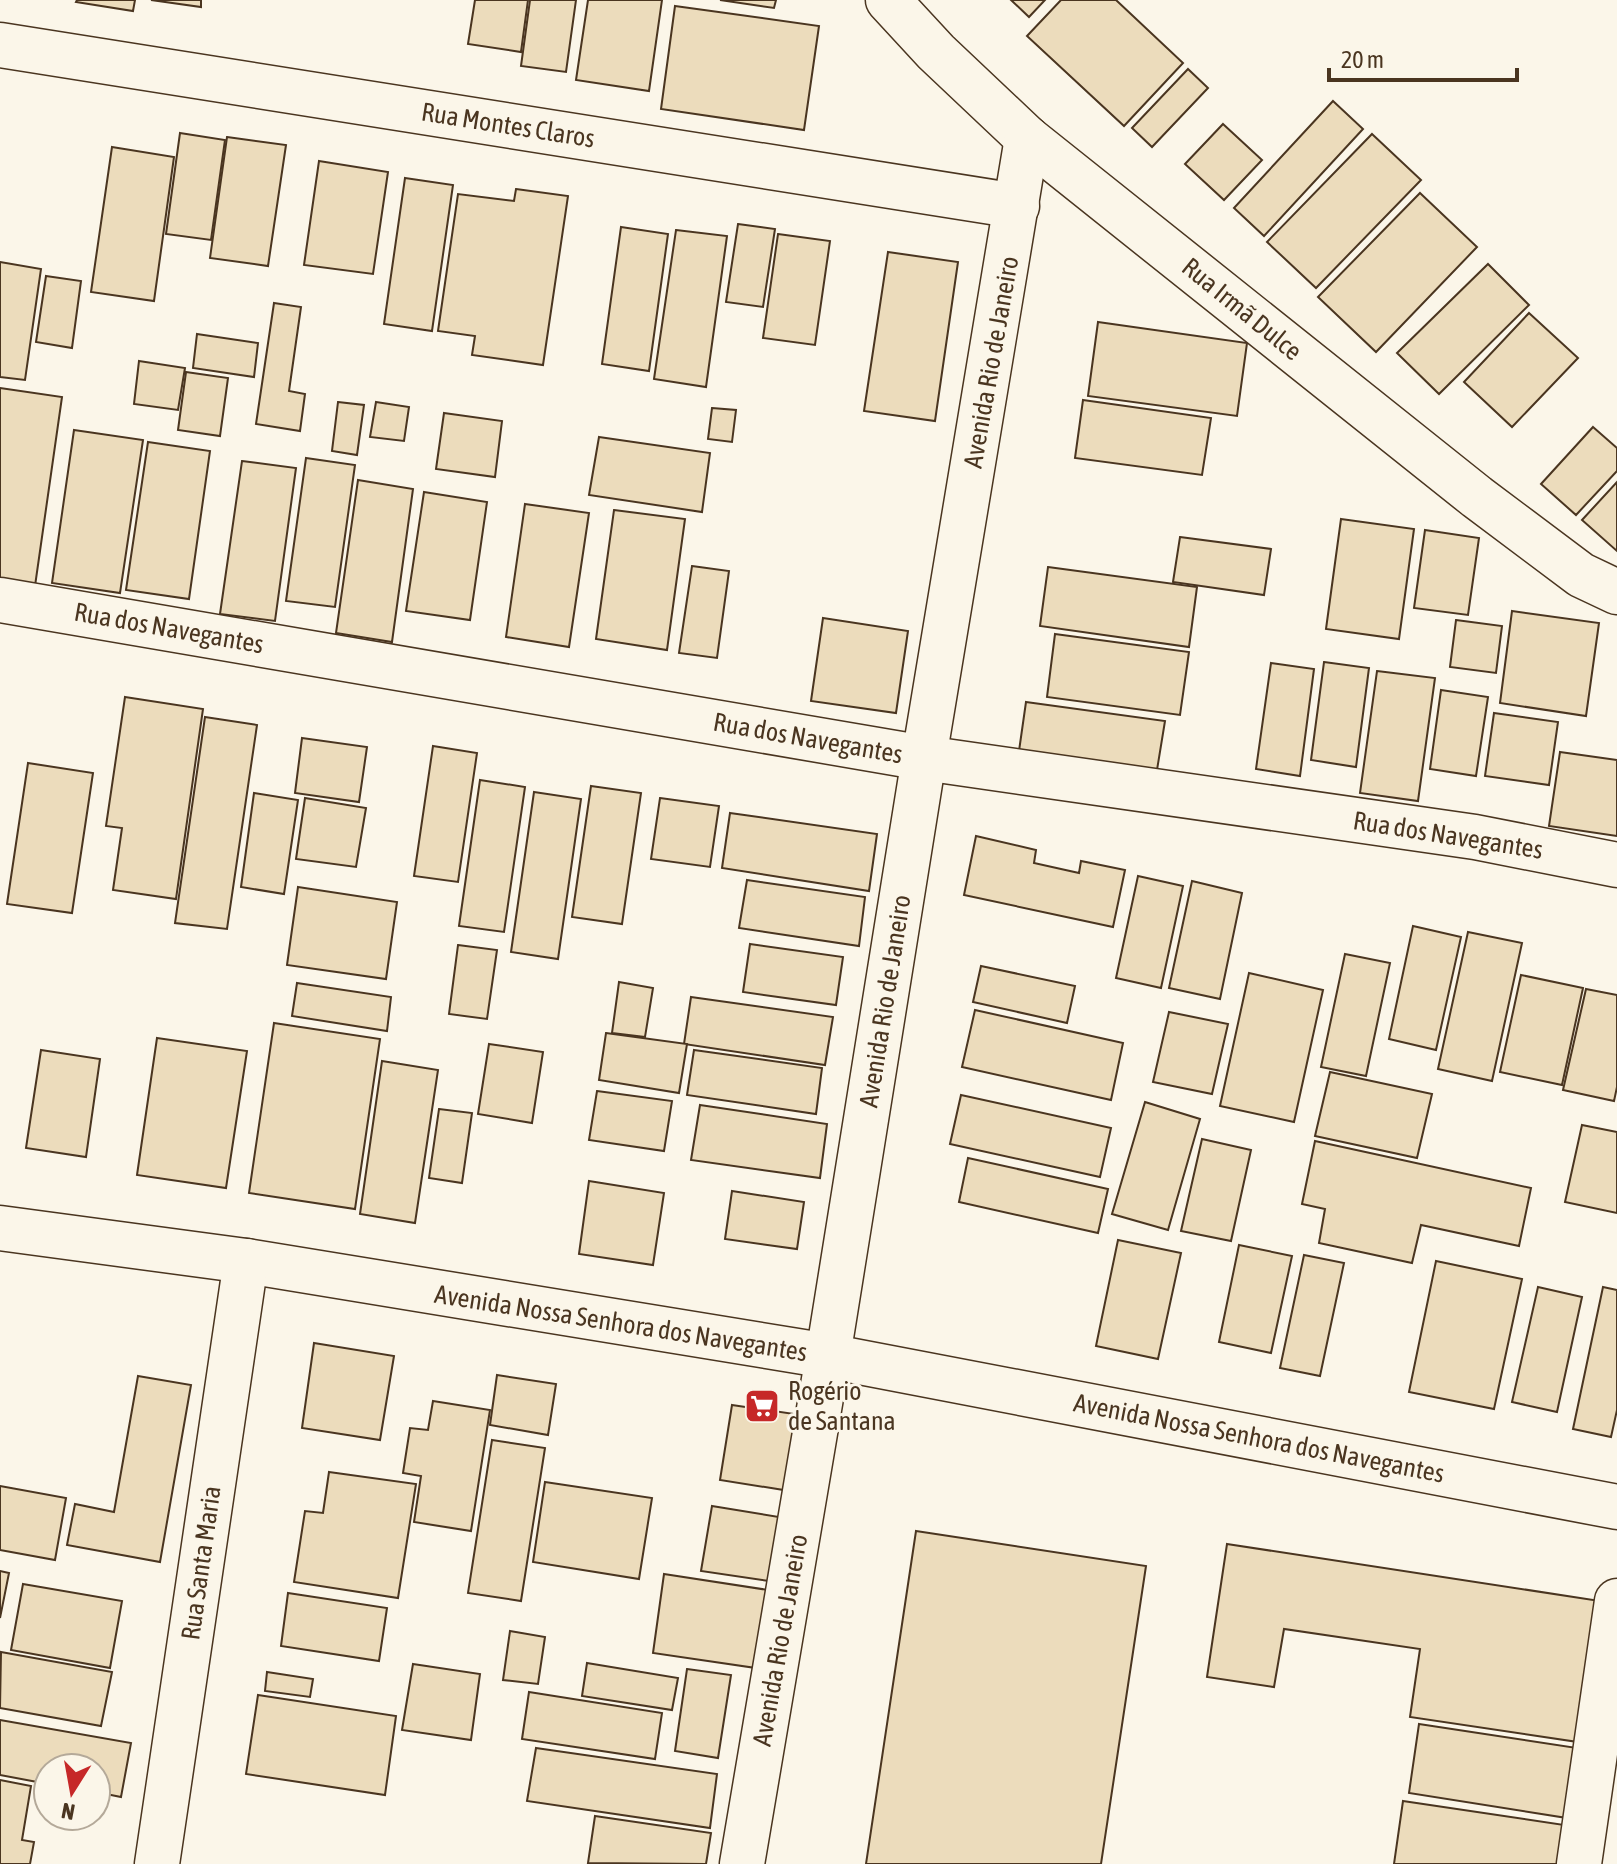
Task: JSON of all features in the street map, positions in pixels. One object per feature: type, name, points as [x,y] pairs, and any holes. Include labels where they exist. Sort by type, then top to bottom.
[{"type":"street","name":"Rua Irmã Dulce","points":[[888,0],[936,52],[1027,138],[1477,497],[1581,575],[1617,592]]},
{"type":"street","name":"Rua Montes Claros","points":[[0,45],[1017,206]]},
{"type":"street","name":"Avenida Rio de Janeiro","points":[[742,1864],[1027,138]]},
{"type":"street","name":"Rua dos Navegantes","points":[[0,600],[924,758],[1475,837],[1617,865]]},
{"type":"street","name":"Avenida Nossa Senhora dos Navegantes","points":[[0,1228],[246,1261],[828,1356],[1617,1507]]},
{"type":"street","name":"Rua Santa Maria","points":[[157,1864],[246,1261]]},
{"type":"street","points":[[1579,1864],[1617,1601]]},
{"type":"building","points":[[77,0],[135,0],[133,11]]},
{"type":"building","points":[[151,0],[201,0],[201,7]]},
{"type":"building","points":[[475,0],[528,0],[521,52],[468,44]]},
{"type":"building","points":[[530,0],[576,0],[566,72],[521,66]]},
{"type":"building","points":[[588,0],[662,0],[649,91],[576,80]]},
{"type":"building","points":[[720,0],[776,0],[774,8]]},
{"type":"building","points":[[1011,0],[1045,0],[1029,17]]},
{"type":"building","points":[[1061,0],[1116,0],[1183,63],[1124,126],[1027,36]]},
{"type":"building","points":[[675,6],[819,26],[804,130],[661,109]]},
{"type":"building","points":[[1188,69],[1208,88],[1152,147],[1132,128]]},
{"type":"building","points":[[1333,101],[1363,129],[1264,236],[1234,208]]},
{"type":"building","points":[[1223,124],[1262,160],[1224,200],[1185,164]]},
{"type":"building","points":[[180,133],[225,140],[211,240],[166,234]]},
{"type":"building","points":[[1372,134],[1421,180],[1316,288],[1267,242]]},
{"type":"building","points":[[227,137],[286,145],[268,266],[210,258]]},
{"type":"building","points":[[112,147],[174,157],[154,301],[91,292]]},
{"type":"building","points":[[319,161],[388,172],[373,274],[304,265]]},
{"type":"building","points":[[405,178],[453,185],[432,331],[384,324]]},
{"type":"building","points":[[516,189],[568,196],[543,365],[472,355],[475,336],[438,331],[458,194],[514,201]]},
{"type":"building","points":[[1420,193],[1477,247],[1376,352],[1318,297]]},
{"type":"building","points":[[738,224],[775,229],[763,307],[726,302]]},
{"type":"building","points":[[621,227],[668,234],[649,371],[602,364]]},
{"type":"building","points":[[676,230],[727,236],[706,387],[654,379]]},
{"type":"building","points":[[778,234],[830,241],[815,345],[763,338]]},
{"type":"building","points":[[888,252],[958,262],[935,421],[864,411]]},
{"type":"building","points":[[0,262],[41,269],[25,380],[0,377]]},
{"type":"building","points":[[1488,264],[1529,305],[1439,394],[1397,353]]},
{"type":"building","points":[[46,276],[81,281],[72,348],[36,342]]},
{"type":"building","points":[[274,303],[301,307],[289,391],[305,394],[300,431],[256,424]]},
{"type":"building","points":[[1529,313],[1578,358],[1512,427],[1464,382]]},
{"type":"building","points":[[1098,322],[1247,343],[1237,416],[1088,396]]},
{"type":"building","points":[[197,334],[258,343],[254,377],[193,368]]},
{"type":"building","points":[[139,361],[185,368],[178,410],[134,404]]},
{"type":"building","points":[[186,372],[228,378],[220,436],[178,430]]},
{"type":"building","points":[[0,388],[62,397],[35,586],[0,581]]},
{"type":"building","points":[[1083,400],[1211,418],[1202,475],[1075,458]]},
{"type":"building","points":[[338,402],[364,405],[357,455],[332,451]]},
{"type":"building","points":[[376,402],[409,407],[404,441],[370,437]]},
{"type":"building","points":[[712,408],[736,410],[732,442],[708,439]]},
{"type":"building","points":[[444,413],[502,421],[495,477],[436,469]]},
{"type":"building","points":[[1593,427],[1617,448],[1617,471],[1576,515],[1541,484]]},
{"type":"building","points":[[74,430],[143,440],[120,593],[52,583]]},
{"type":"building","points":[[599,437],[710,453],[702,512],[589,495]]},
{"type":"building","points":[[148,442],[210,451],[189,599],[126,590]]},
{"type":"building","points":[[306,458],[355,465],[335,607],[286,601]]},
{"type":"building","points":[[242,461],[296,468],[275,621],[220,614]]},
{"type":"building","points":[[358,480],[413,489],[392,642],[336,633]]},
{"type":"building","points":[[1617,482],[1617,551],[1582,520]]},
{"type":"building","points":[[424,492],[487,502],[470,620],[406,611]]},
{"type":"building","points":[[525,504],[589,513],[569,647],[506,637]]},
{"type":"building","points":[[614,510],[685,519],[667,650],[596,639]]},
{"type":"building","points":[[1341,519],[1414,529],[1399,639],[1326,629]]},
{"type":"building","points":[[1425,530],[1479,538],[1468,615],[1414,608]]},
{"type":"building","points":[[1180,537],[1271,549],[1264,595],[1173,582]]},
{"type":"building","points":[[692,566],[729,571],[717,658],[679,653]]},
{"type":"building","points":[[1048,567],[1197,587],[1189,647],[1040,626]]},
{"type":"building","points":[[1512,611],[1599,623],[1586,716],[1500,703]]},
{"type":"building","points":[[823,618],[908,631],[896,713],[811,701]]},
{"type":"building","points":[[1456,620],[1502,626],[1496,673],[1450,667]]},
{"type":"building","points":[[1055,634],[1189,652],[1180,715],[1047,697]]},
{"type":"building","points":[[1324,662],[1369,668],[1356,767],[1311,760]]},
{"type":"building","points":[[1271,663],[1314,669],[1300,776],[1256,769]]},
{"type":"building","points":[[1377,671],[1435,678],[1418,801],[1360,793]]},
{"type":"building","points":[[1441,690],[1488,697],[1476,776],[1430,769]]},
{"type":"building","points":[[125,697],[203,709],[176,899],[113,890],[122,828],[106,826]]},
{"type":"building","points":[[1026,702],[1165,721],[1157,770],[1019,751]]},
{"type":"building","points":[[1494,713],[1558,722],[1549,785],[1485,776]]},
{"type":"building","points":[[205,717],[257,725],[227,929],[175,923]]},
{"type":"building","points":[[302,738],[367,747],[359,802],[295,793]]},
{"type":"building","points":[[433,746],[477,753],[458,882],[414,876]]},
{"type":"building","points":[[1560,752],[1617,760],[1617,836],[1549,826]]},
{"type":"building","points":[[28,763],[93,773],[72,913],[7,904]]},
{"type":"building","points":[[480,780],[525,787],[504,932],[459,926]]},
{"type":"building","points":[[591,786],[641,793],[622,924],[572,917]]},
{"type":"building","points":[[534,792],[581,799],[558,959],[511,952]]},
{"type":"building","points":[[254,793],[298,800],[284,894],[241,887]]},
{"type":"building","points":[[305,798],[366,808],[356,867],[296,859]]},
{"type":"building","points":[[660,798],[719,806],[710,867],[651,859]]},
{"type":"building","points":[[730,813],[877,834],[869,891],[722,868]]},
{"type":"building","points":[[976,836],[1036,850],[1034,863],[1079,873],[1081,861],[1125,870],[1113,927],[964,895]]},
{"type":"building","points":[[1138,876],[1183,886],[1161,988],[1116,978]]},
{"type":"building","points":[[747,880],[865,897],[859,946],[739,928]]},
{"type":"building","points":[[1192,881],[1242,893],[1220,999],[1169,988]]},
{"type":"building","points":[[298,887],[397,902],[386,979],[287,965]]},
{"type":"building","points":[[1413,926],[1461,937],[1436,1050],[1389,1039]]},
{"type":"building","points":[[1468,932],[1522,943],[1492,1081],[1438,1069]]},
{"type":"building","points":[[750,944],[843,957],[836,1005],[743,992]]},
{"type":"building","points":[[458,945],[497,950],[487,1019],[449,1014]]},
{"type":"building","points":[[1345,954],[1390,963],[1366,1076],[1321,1067]]},
{"type":"building","points":[[981,966],[1075,986],[1067,1023],[973,1002]]},
{"type":"building","points":[[1249,973],[1323,990],[1294,1122],[1220,1106]]},
{"type":"building","points":[[1521,975],[1583,988],[1562,1085],[1500,1072]]},
{"type":"building","points":[[619,982],[653,988],[645,1037],[612,1033]]},
{"type":"building","points":[[297,983],[391,997],[387,1031],[292,1016]]},
{"type":"building","points":[[1586,989],[1617,995],[1617,1087],[1614,1101],[1563,1090]]},
{"type":"building","points":[[691,997],[833,1017],[825,1065],[684,1044]]},
{"type":"building","points":[[975,1010],[1123,1043],[1111,1100],[962,1067]]},
{"type":"building","points":[[1169,1012],[1228,1024],[1212,1094],[1153,1082]]},
{"type":"building","points":[[274,1023],[380,1039],[355,1209],[249,1193]]},
{"type":"building","points":[[606,1033],[687,1044],[679,1093],[599,1080]]},
{"type":"building","points":[[157,1038],[247,1051],[226,1188],[137,1175]]},
{"type":"building","points":[[489,1044],[543,1052],[532,1123],[478,1114]]},
{"type":"building","points":[[41,1050],[100,1059],[86,1157],[26,1148]]},
{"type":"building","points":[[694,1050],[822,1068],[816,1114],[687,1095]]},
{"type":"building","points":[[382,1061],[438,1070],[415,1223],[360,1214]]},
{"type":"building","points":[[1330,1072],[1432,1094],[1417,1158],[1315,1136]]},
{"type":"building","points":[[597,1091],[672,1101],[664,1151],[589,1140]]},
{"type":"building","points":[[961,1095],[1111,1128],[1100,1177],[950,1144]]},
{"type":"building","points":[[1145,1102],[1200,1119],[1168,1230],[1112,1214]]},
{"type":"building","points":[[700,1105],[827,1124],[820,1178],[691,1160]]},
{"type":"building","points":[[439,1109],[472,1113],[462,1183],[429,1178]]},
{"type":"building","points":[[1582,1125],[1617,1132],[1617,1213],[1565,1202]]},
{"type":"building","points":[[1202,1139],[1251,1150],[1231,1241],[1181,1231]]},
{"type":"building","points":[[1315,1141],[1531,1188],[1519,1246],[1421,1225],[1412,1263],[1319,1243],[1325,1209],[1302,1204]]},
{"type":"building","points":[[968,1158],[1108,1189],[1098,1233],[959,1202]]},
{"type":"building","points":[[589,1181],[664,1193],[653,1265],[579,1254]]},
{"type":"building","points":[[732,1191],[804,1202],[797,1249],[725,1239]]},
{"type":"building","points":[[1118,1240],[1181,1253],[1158,1359],[1096,1346]]},
{"type":"building","points":[[1239,1245],[1292,1256],[1271,1353],[1219,1342]]},
{"type":"building","points":[[1304,1255],[1344,1263],[1320,1376],[1280,1368]]},
{"type":"building","points":[[1436,1261],[1522,1279],[1494,1409],[1409,1392]]},
{"type":"building","points":[[1538,1287],[1582,1297],[1557,1412],[1512,1402]]},
{"type":"building","points":[[1603,1287],[1617,1290],[1617,1410],[1611,1437],[1573,1429]]},
{"type":"building","points":[[314,1343],[394,1356],[380,1440],[302,1428]]},
{"type":"building","points":[[497,1375],[556,1384],[548,1435],[490,1425]]},
{"type":"building","points":[[138,1376],[191,1385],[160,1562],[67,1545],[75,1504],[114,1512]]},
{"type":"building","points":[[433,1401],[490,1410],[471,1531],[414,1522],[421,1476],[403,1473],[410,1428],[428,1430]]},
{"type":"building","points":[[732,1405],[801,1415],[790,1491],[720,1480]]},
{"type":"building","points":[[492,1440],[545,1448],[521,1601],[468,1593]]},
{"type":"building","points":[[329,1472],[416,1484],[398,1598],[294,1582],[305,1511],[323,1513]]},
{"type":"building","points":[[545,1482],[652,1498],[639,1579],[533,1562]]},
{"type":"building","points":[[0,1486],[66,1498],[55,1560],[0,1550]]},
{"type":"building","points":[[712,1506],[785,1518],[776,1582],[701,1571]]},
{"type":"building","points":[[916,1531],[1146,1566],[1101,1864],[866,1864]]},
{"type":"building","points":[[1227,1544],[1600,1601],[1578,1742],[1410,1717],[1420,1649],[1284,1629],[1274,1687],[1207,1677]]},
{"type":"building","points":[[0,1571],[9,1573],[0,1618]]},
{"type":"building","points":[[664,1574],[768,1590],[756,1668],[653,1653]]},
{"type":"building","points":[[23,1584],[122,1601],[110,1668],[11,1650]]},
{"type":"building","points":[[288,1593],[387,1608],[379,1661],[281,1646]]},
{"type":"building","points":[[510,1631],[545,1637],[538,1684],[503,1680]]},
{"type":"building","points":[[1,1652],[112,1672],[101,1726],[0,1708]]},
{"type":"building","points":[[587,1663],[678,1678],[672,1710],[582,1696]]},
{"type":"building","points":[[413,1664],[480,1674],[471,1740],[402,1730]]},
{"type":"building","points":[[687,1669],[731,1675],[718,1758],[675,1751]]},
{"type":"building","points":[[267,1672],[313,1679],[310,1697],[265,1691]]},
{"type":"building","points":[[529,1692],[662,1713],[655,1759],[522,1739]]},
{"type":"building","points":[[258,1695],[396,1716],[385,1795],[246,1774]]},
{"type":"building","points":[[0,1720],[131,1743],[121,1797],[112,1795],[112,1752],[32,1752],[32,1781],[0,1775]]},
{"type":"building","points":[[1419,1724],[1577,1748],[1567,1818],[1409,1793]]},
{"type":"building","points":[[536,1748],[717,1774],[710,1828],[527,1801]]},
{"type":"building","points":[[0,1780],[31,1786],[22,1840],[34,1842],[30,1864],[0,1864]]},
{"type":"building","points":[[1403,1801],[1571,1826],[1565,1864],[1394,1864]]},
{"type":"building","points":[[595,1816],[711,1833],[706,1864],[588,1863]]},
{"type":"place","name":"Rogério de Santana","points":[[762,1406]]}]
